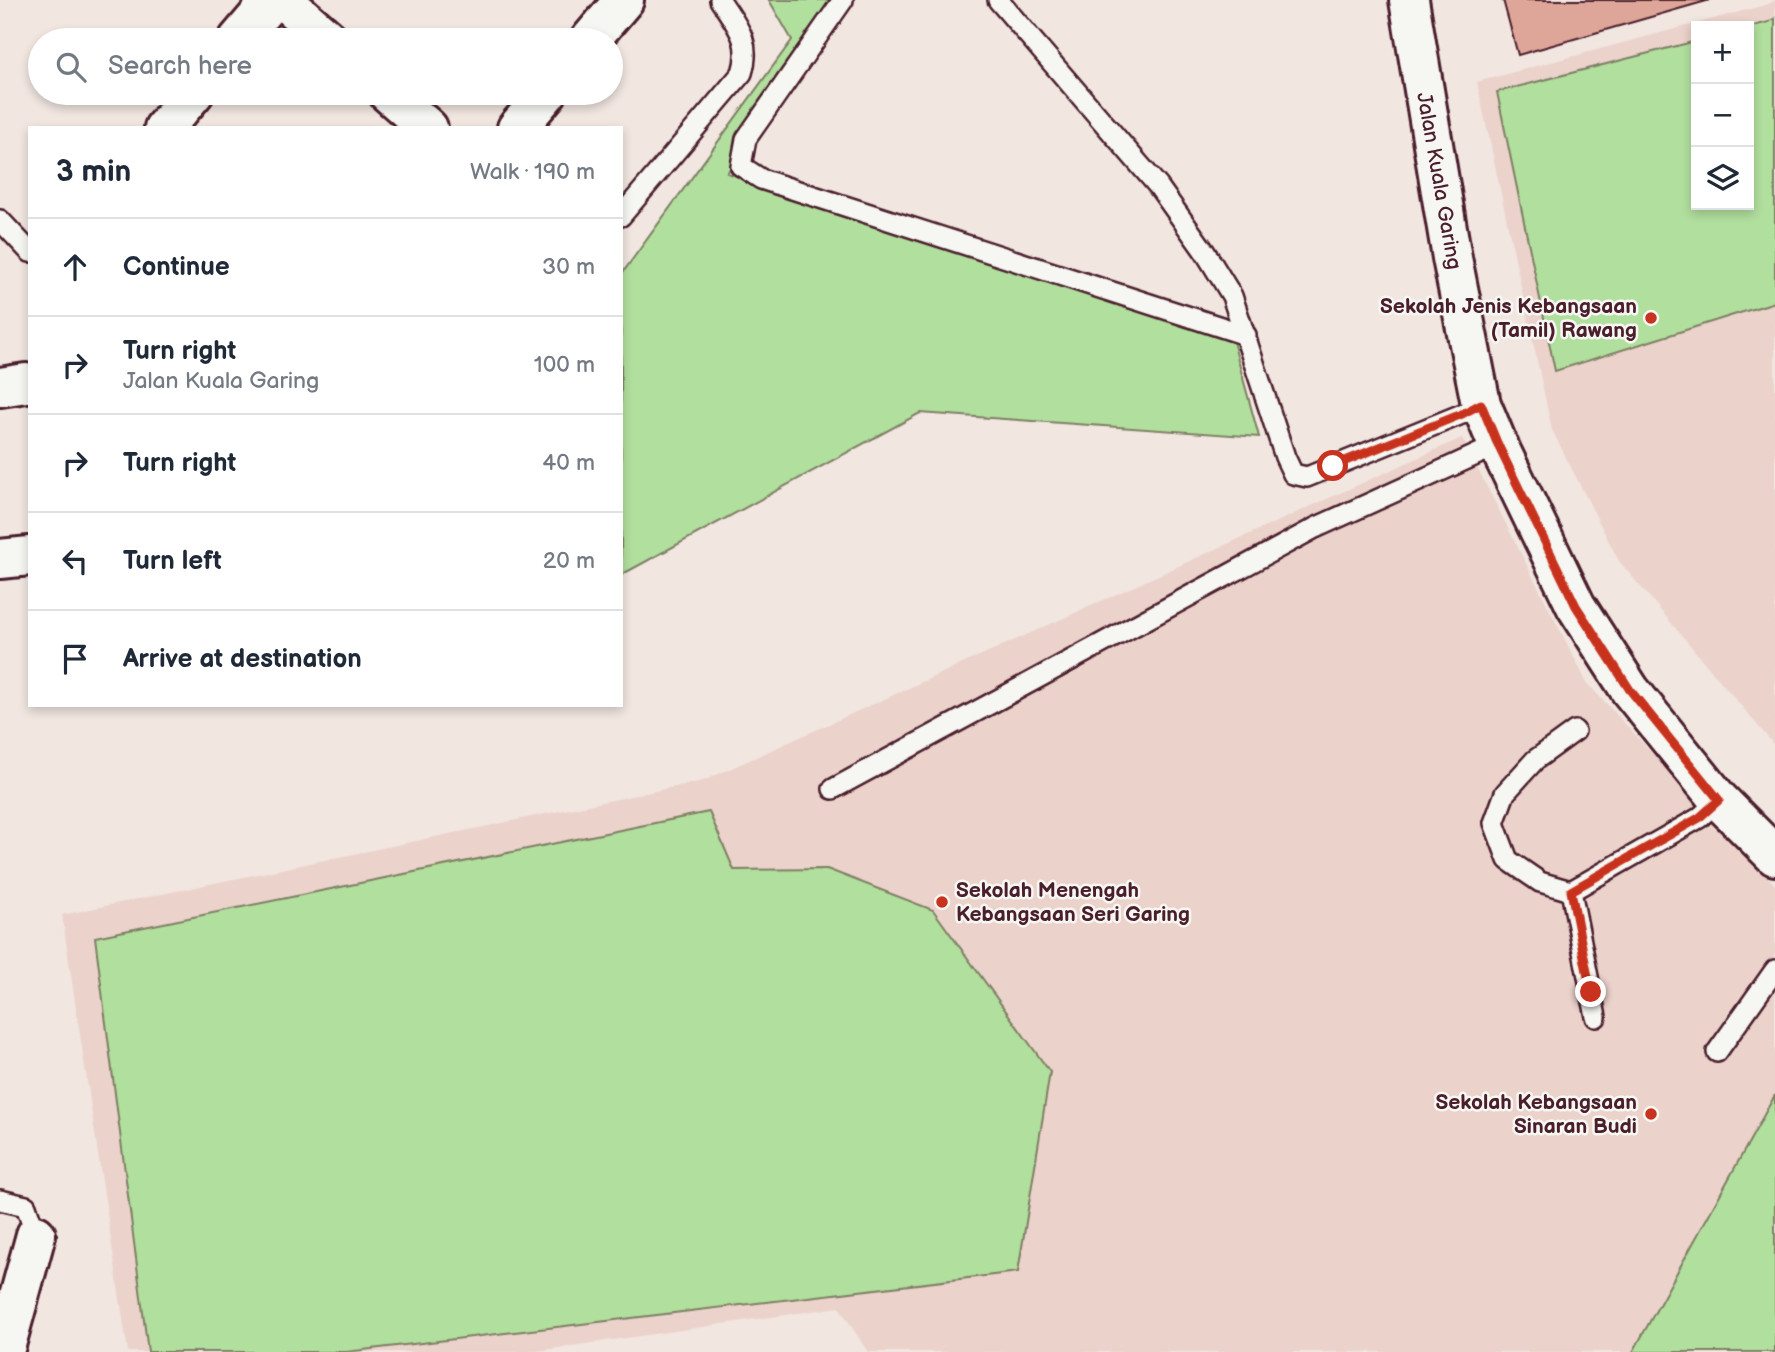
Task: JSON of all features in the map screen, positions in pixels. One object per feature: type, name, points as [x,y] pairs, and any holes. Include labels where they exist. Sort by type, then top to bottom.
[{"type":"street","points":[[248,28],[272,0]]},
{"type":"street","points":[[283,0],[314,28]]},
{"type":"street","points":[[600,28],[624,0]]},
{"type":"street","name":"Jalan Kuala Garing","points":[[1409,0],[1452,258],[1481,404],[1498,445],[1576,606],[1630,690],[1719,800],[1775,856]]},
{"type":"street","points":[[166,126],[184,105]]},
{"type":"street","points":[[402,105],[426,126]]},
{"type":"street","points":[[519,126],[537,105]]},
{"type":"street","points":[[0,559],[28,556]]},
{"type":"street","points":[[4,1352],[36,1235]]},
{"type":"lane","points":[[623,214],[742,73],[746,59],[744,37],[720,0]]},
{"type":"lane","points":[[843,0],[746,139],[741,166],[761,179],[1245,335]]},
{"type":"lane","points":[[998,0],[1158,186],[1205,251],[1232,296],[1293,474],[1307,477],[1481,404]]},
{"type":"lane","points":[[0,220],[28,250]]},
{"type":"lane","points":[[833,789],[1315,528],[1498,445]]},
{"type":"lane","points":[[1575,731],[1535,760],[1505,793],[1494,823],[1508,860],[1540,882],[1571,891],[1699,818],[1719,800]]},
{"type":"lane","points":[[1571,891],[1595,1017]]},
{"type":"lane","points":[[1717,1052],[1775,970]]},
{"type":"lane","points":[[0,1200],[26,1206],[36,1235]]},
{"type":"shaded area","name":"Sekolah Jenis Kebangsaan (Tamil) Rawang","points":[[1775,0],[1775,746],[1619,561],[1552,430],[1477,82],[1691,25],[1691,210],[1754,210],[1754,21],[1705,21]]},
{"type":"shaded area","name":"Sekolah Menengah Kebangsaan Seri Garing","points":[[1462,438],[1587,683],[1775,885],[1775,1352],[868,1352],[839,1307],[530,1352],[128,1352],[62,915],[703,781]]},
{"type":"green space","points":[[769,0],[850,0],[727,173],[1231,334],[1259,437],[920,413],[623,574],[623,272],[792,40]]},
{"type":"green space","points":[[1775,18],[1775,302],[1555,371],[1497,92],[1691,42],[1691,210],[1754,210],[1754,26]]},
{"type":"green space","points":[[709,812],[734,870],[827,869],[933,910],[1050,1072],[1018,1272],[346,1352],[148,1352],[95,937]]},
{"type":"green space","points":[[1775,1095],[1775,1352],[1633,1352]]},
{"type":"building","points":[[1503,0],[1710,0],[1518,55]]},
{"type":"place","name":"Sekolah Jenis Kebangsaan (Tamil) Rawang","points":[[1651,318]]},
{"type":"place","name":"Sekolah Menengah Kebangsaan Seri Garing","points":[[942,902]]},
{"type":"place","name":"Sekolah Kebangsaan Sinaran Budi","points":[[1651,1114]]},
{"type":"route","points":[[1333,466],[1481,404],[1576,606],[1630,690],[1719,800],[1699,818],[1614,869],[1571,891],[1591,992]]}]
